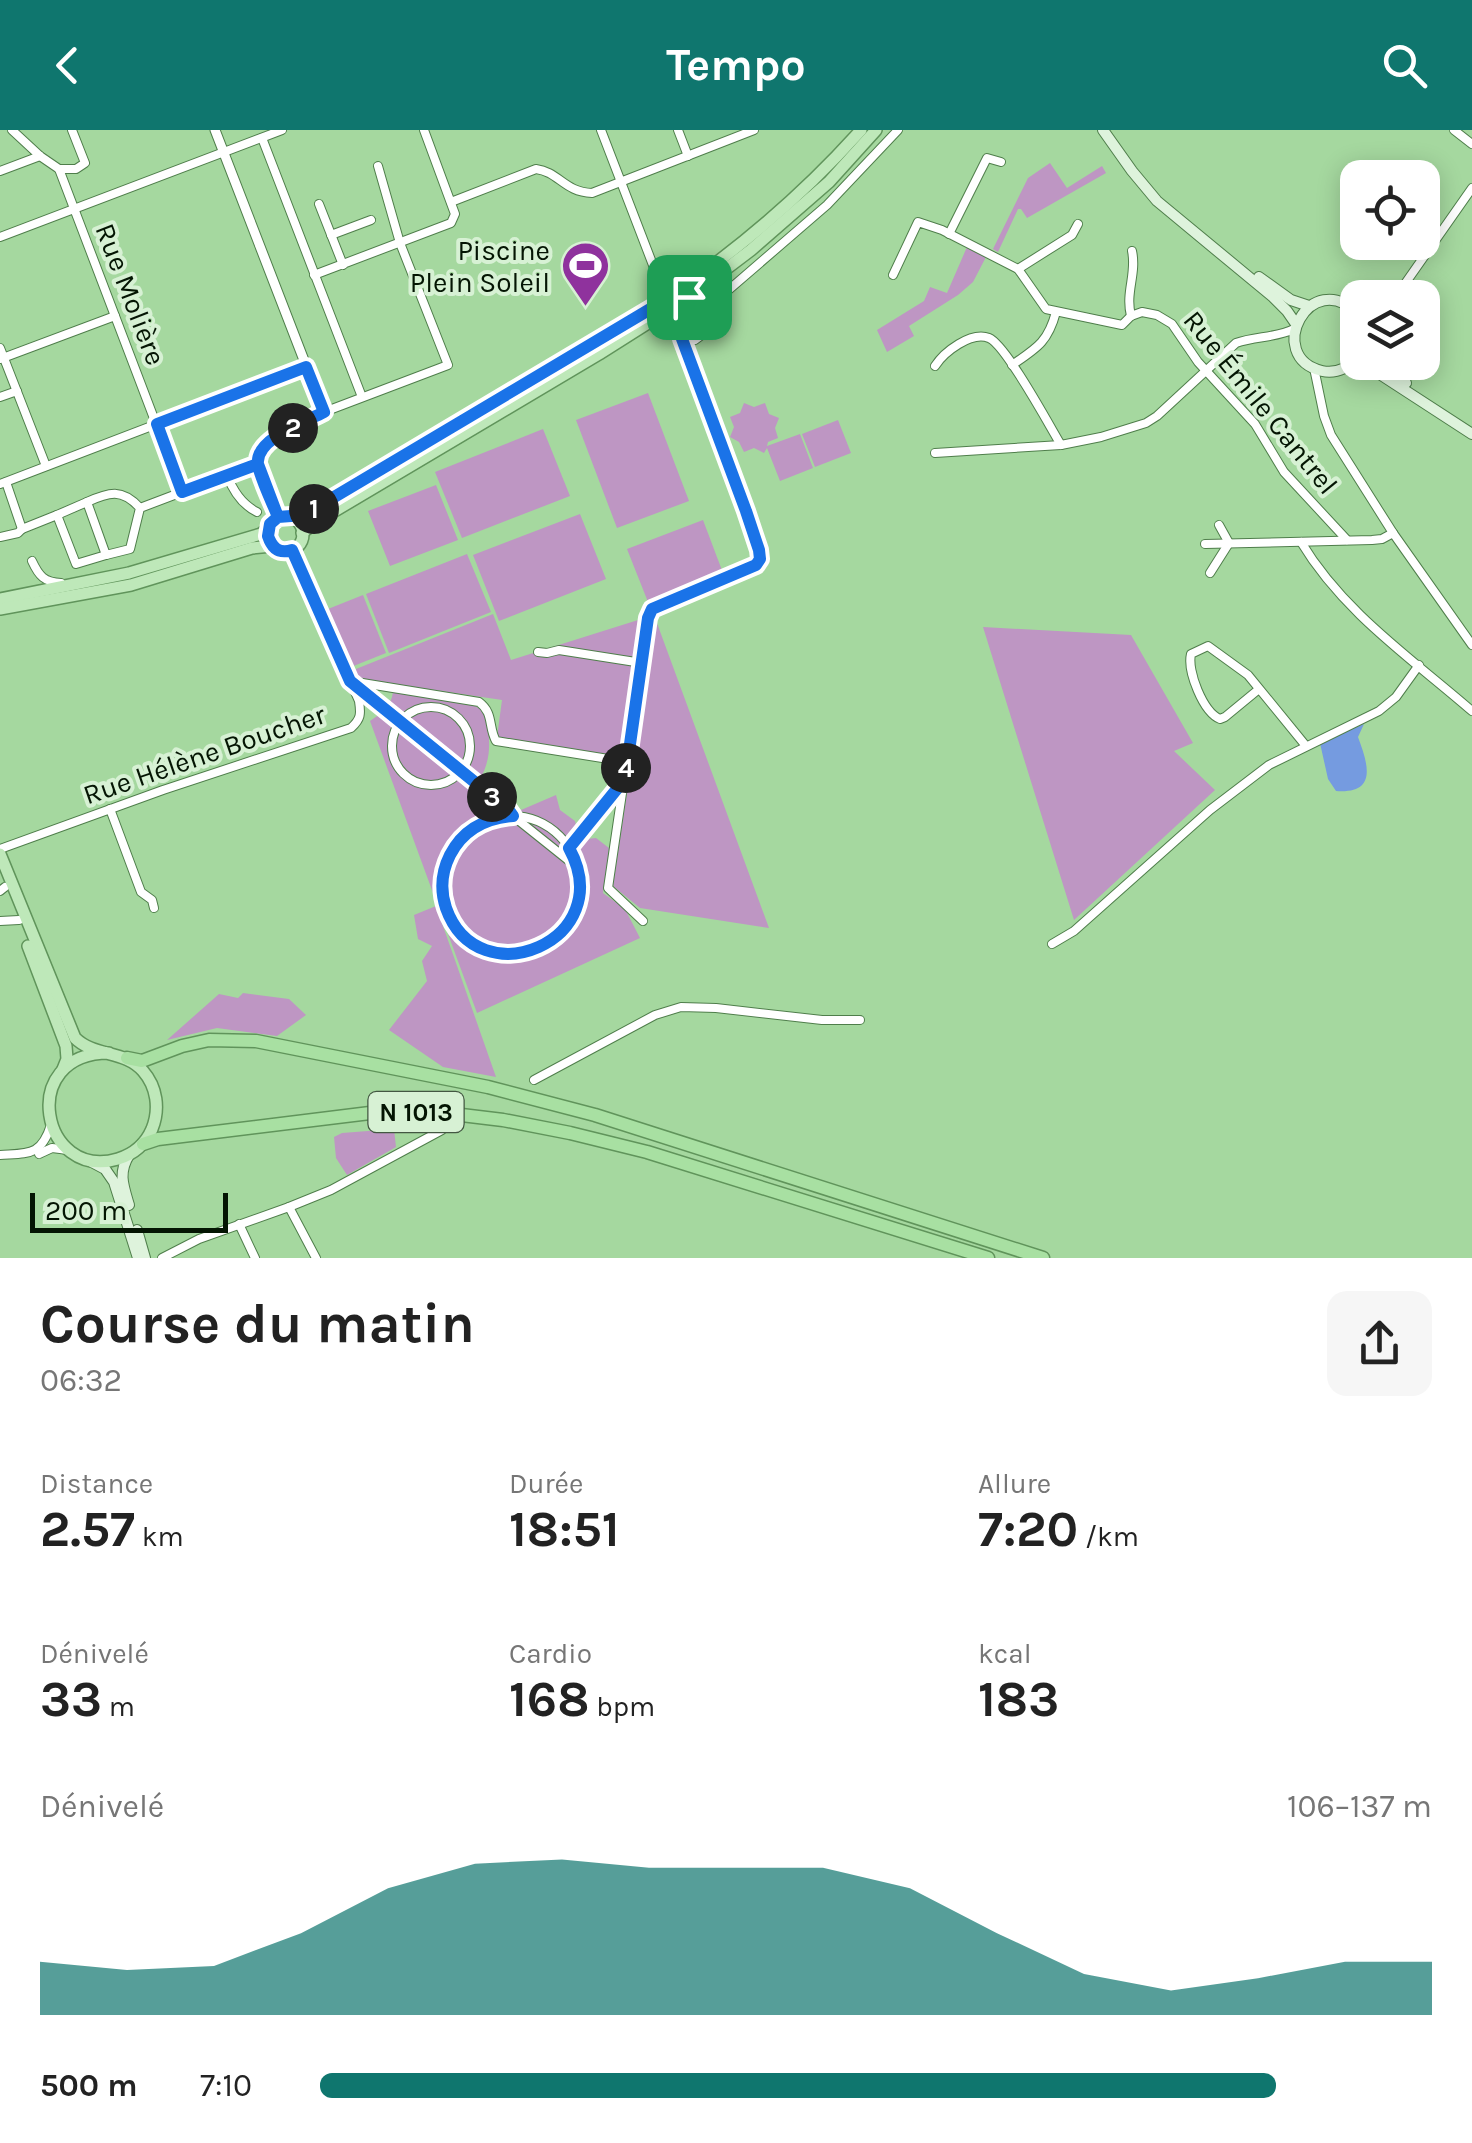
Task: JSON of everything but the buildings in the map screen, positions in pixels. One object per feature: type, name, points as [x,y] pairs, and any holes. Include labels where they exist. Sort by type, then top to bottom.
[{"type":"highway","name":"N 1013","points":[[127,1058],[142,1061],[195,1042],[238,1039],[488,1087],[595,1115],[1043,1258]]},
{"type":"highway","name":"N 1013","points":[[143,1144],[378,1112],[472,1116],[570,1133],[647,1152],[988,1258]]},
{"type":"main road","points":[[687,292],[821,174],[861,130]]},
{"type":"main road","points":[[0,599],[162,564],[261,534],[278,517],[310,512],[723,273],[814,195],[876,130]]},
{"type":"main road","points":[[1105,130],[1164,202],[1269,284],[1309,306]]},
{"type":"main road","points":[[1105,130],[1157,201],[1287,311],[1295,326],[1295,346],[1301,358],[1314,368],[1340,369]]},
{"type":"main road","points":[[1295,326],[1309,306],[1323,301],[1340,302]]},
{"type":"main road","points":[[302,532],[599,354],[664,305]]},
{"type":"main road","points":[[1389,380],[1472,432]]},
{"type":"main road","points":[[1403,380],[1472,432]]},
{"type":"main road","points":[[0,609],[131,585],[252,548],[292,550],[300,544],[302,532],[292,517]]},
{"type":"main road","points":[[267,529],[272,546]]},
{"type":"main road","points":[[0,852],[78,1042],[92,1050],[127,1058],[144,1072],[155,1092],[156,1114],[143,1144],[115,1160],[85,1158]]},
{"type":"main road","points":[[0,872],[3,889],[66,1046],[67,1059],[48,1100],[51,1125],[68,1150],[105,1169],[114,1182],[138,1258]]},
{"type":"main road","points":[[63,1069],[84,1056],[109,1053]]},
{"type":"main road","points":[[129,1154],[121,1176],[146,1258]]},
{"type":"street","points":[[12,130],[59,169],[76,169],[85,162],[72,130]]},
{"type":"street","points":[[216,130],[324,412]]},
{"type":"street","points":[[0,237],[282,130]]},
{"type":"street","points":[[314,275],[451,222],[455,214],[424,130]]},
{"type":"street","points":[[601,130],[661,277],[664,305],[682,341],[760,559],[756,565],[652,609],[648,618],[608,888],[644,921]]},
{"type":"street","points":[[678,130],[688,156]]},
{"type":"street","points":[[451,202],[536,169],[546,170],[567,188],[592,193],[754,130]]},
{"type":"street","points":[[682,341],[695,340],[706,332],[725,293],[827,205],[898,130]]},
{"type":"street","points":[[1454,130],[1472,144]]},
{"type":"street","points":[[262,138],[362,397]]},
{"type":"street","points":[[0,171],[40,156]]},
{"type":"street","points":[[948,234],[987,158],[1000,162]]},
{"type":"street","points":[[278,517],[258,464],[259,453],[267,442],[324,412],[448,365],[400,243],[378,166]]},
{"type":"street","name":"Rue Molière","points":[[59,169],[182,492]]},
{"type":"street","points":[[1408,280],[1472,188]]},
{"type":"street","points":[[319,204],[342,264]]},
{"type":"street","points":[[331,236],[371,220]]},
{"type":"street","points":[[893,275],[918,222],[1018,269],[1046,309],[1056,312],[1051,332],[1042,344],[1012,365]]},
{"type":"street","points":[[1018,269],[1072,234],[1078,224]]},
{"type":"street","points":[[1131,316],[1127,300],[1135,264],[1132,251]]},
{"type":"street","points":[[661,277],[687,292],[682,308],[682,341]]},
{"type":"street","name":"Rue Émile Cantrel","points":[[1056,312],[1122,325],[1142,312],[1165,318],[1206,371],[1255,424],[1284,472],[1347,540]]},
{"type":"street","points":[[46,466],[1,355],[115,316]]},
{"type":"street","points":[[935,453],[1061,444],[1101,437],[1146,422],[1236,343],[1285,334],[1295,326]]},
{"type":"street","points":[[935,366],[943,354],[975,338],[987,337],[1012,365],[1061,444]]},
{"type":"street","points":[[1257,338],[1285,340],[1295,346]]},
{"type":"street","points":[[22,529],[3,483],[306,367]]},
{"type":"street","points":[[1314,368],[1323,403]]},
{"type":"street","points":[[1335,371],[1324,384],[1324,416],[1331,435],[1472,644]]},
{"type":"street","points":[[0,397],[17,391]]},
{"type":"street","points":[[140,508],[258,464]]},
{"type":"street","points":[[227,475],[246,506],[258,512]]},
{"type":"street","points":[[0,538],[105,493],[124,494],[140,508]]},
{"type":"street","points":[[87,502],[106,555]]},
{"type":"street","points":[[57,514],[76,564],[130,549],[140,508]]},
{"type":"street","points":[[1219,525],[1230,543]]},
{"type":"street","points":[[1205,544],[1382,539],[1393,532]]},
{"type":"street","points":[[1301,542],[1322,574],[1362,619],[1472,711]]},
{"type":"street","points":[[1210,573],[1230,543]]},
{"type":"street","name":"Rue Hélène Boucher","points":[[0,852],[110,809],[351,728],[361,716],[359,701],[292,550]]},
{"type":"street","points":[[25,594],[39,582],[32,561]]},
{"type":"street","points":[[38,575],[47,582],[88,582]]},
{"type":"street","points":[[1259,690],[1220,720],[1214,717],[1203,702],[1189,662],[1191,654],[1208,646],[1248,675],[1306,746]]},
{"type":"street","points":[[538,652],[559,650],[642,663]]},
{"type":"street","points":[[1052,944],[1074,931],[1224,799],[1269,765],[1378,712],[1396,697],[1419,666]]},
{"type":"street","points":[[350,681],[472,700],[485,706],[496,741],[627,762]]},
{"type":"street","points":[[350,681],[578,868]]},
{"type":"street","points":[[432,708],[456,716],[470,738],[469,756],[461,771],[435,785],[406,776],[393,750],[401,722],[415,711],[432,708]]},
{"type":"street","points":[[491,718],[503,720]]},
{"type":"street","points":[[569,848],[625,779]]},
{"type":"street","points":[[110,809],[140,892],[152,900],[154,908]]},
{"type":"street","points":[[513,816],[545,825],[562,839],[578,868],[580,897],[562,932],[538,949],[519,954],[490,950],[464,935],[452,920],[442,885],[452,850],[459,840],[478,825],[513,816]]},
{"type":"street","points":[[0,920],[18,920]]},
{"type":"street","points":[[438,922],[452,920]]},
{"type":"street","points":[[534,1080],[654,1015],[680,1007],[860,1020]]},
{"type":"street","points":[[3,1154],[39,1149],[51,1125]]},
{"type":"street","points":[[162,1258],[200,1239],[330,1190],[442,1130]]},
{"type":"street","points":[[3,1154],[30,1157],[47,1149],[68,1150]]},
{"type":"street","points":[[289,1207],[316,1258]]},
{"type":"street","points":[[239,1224],[255,1258]]},
{"type":"shaded area","points":[[1050,163],[1067,188],[1102,166],[1106,173],[1027,218],[1018,209],[998,252],[993,249],[1028,178]]},
{"type":"shaded area","points":[[967,247],[986,257],[973,282],[909,326],[914,336],[887,352],[877,330],[924,301],[930,287],[947,293]]},
{"type":"shaded area","points":[[648,393],[689,501],[617,528],[576,420]]},
{"type":"shaded area","points":[[744,403],[754,407],[765,403],[769,414],[779,418],[775,428],[778,438],[767,446],[800,434],[813,468],[780,481],[767,448],[764,453],[754,448],[744,452],[739,442],[730,437],[734,427],[730,417],[740,413]]},
{"type":"shaded area","points":[[838,420],[851,453],[815,467],[802,434]]},
{"type":"shaded area","points":[[543,429],[570,496],[462,538],[435,472]]},
{"type":"shaded area","points":[[436,485],[458,540],[390,566],[368,511]]},
{"type":"shaded area","points":[[580,514],[606,579],[499,621],[473,555]]},
{"type":"shaded area","points":[[703,520],[723,573],[648,602],[627,549]]},
{"type":"shaded area","points":[[467,554],[491,612],[389,653],[366,594]]},
{"type":"shaded area","points":[[363,595],[386,653],[351,667],[328,609]]},
{"type":"shaded area","points":[[493,614],[511,660],[654,615],[769,928],[640,908],[613,886],[632,759],[497,737],[502,700],[354,678],[351,671]]},
{"type":"shaded area","points":[[983,627],[1131,635],[1193,743],[1174,751],[1215,790],[1074,920]]},
{"type":"shaded area","points":[[393,692],[475,706],[486,712],[489,753],[481,777],[521,810],[556,795],[560,810],[575,821],[578,833],[587,839],[596,838],[609,848],[603,893],[625,909],[640,938],[477,1013],[370,721],[388,706]]},
{"type":"shaded area","points":[[436,906],[496,1077],[443,1067],[389,1030],[427,981],[422,961],[432,946],[418,939],[414,915]]},
{"type":"shaded area","points":[[243,993],[289,999],[306,1015],[277,1036],[217,1028],[167,1040],[219,994],[238,998]]},
{"type":"shaded area","points":[[394,1129],[396,1147],[347,1175],[336,1158],[334,1137]]},
{"type":"water","points":[[1364,724],[1358,737],[1367,767],[1364,782],[1359,788],[1336,791],[1328,779],[1320,743]]},
{"type":"place","name":"Piscine Plein Soleil","points":[[585,308]]},
{"type":"route","points":[[689,297],[670,310],[666,299],[669,292],[658,274],[657,305],[304,515],[278,517],[274,506],[258,464],[182,492],[157,424],[306,367],[324,412],[267,442],[259,453],[258,464],[278,517],[267,529],[268,536],[277,550],[292,550],[350,681],[513,816],[489,820],[459,840],[447,862],[442,885],[447,909],[464,935],[499,953],[519,954],[538,949],[562,932],[573,916],[580,897],[580,878],[569,848],[625,779],[652,609],[756,565],[760,559],[682,339],[682,308],[689,297]]}]
